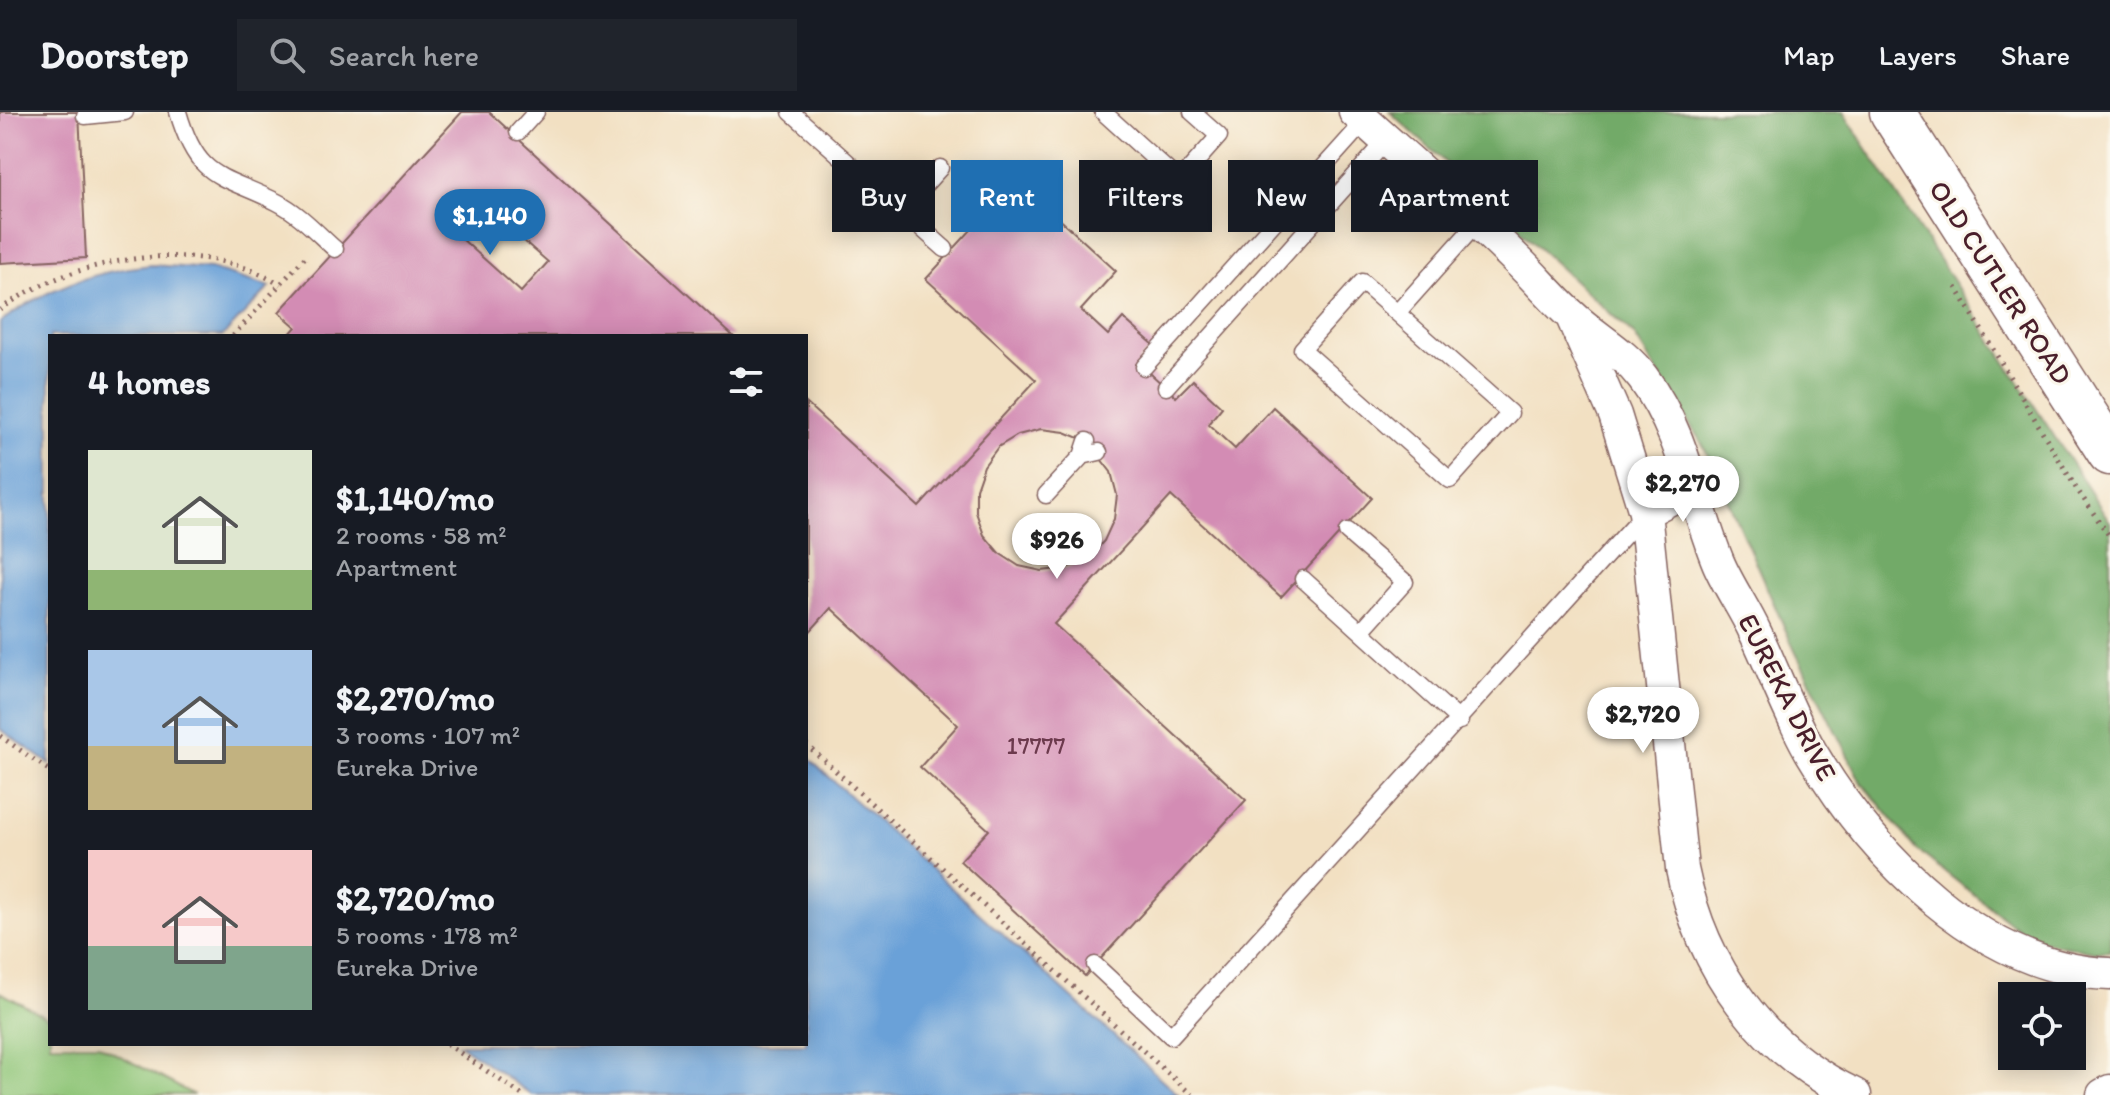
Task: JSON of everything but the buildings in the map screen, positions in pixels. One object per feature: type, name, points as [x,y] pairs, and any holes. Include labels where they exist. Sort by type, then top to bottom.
[{"type":"main road","name":"OLD CUTLER ROAD","points":[[1892,112],[2110,453]]},
{"type":"street","name":"EUREKA DRIVE","points":[[1369,124],[1409,160]]},
{"type":"street","name":"EUREKA DRIVE","points":[[1488,232],[1571,316],[1627,358],[1645,381],[1666,418],[1694,486],[1720,567],[1755,632],[1809,749],[1873,841],[1925,892],[1986,934],[2040,958],[2110,974]]},
{"type":"street","name":"EUREKA DRIVE","points":[[1571,316],[1615,415],[1645,512],[1682,869],[1688,901],[1715,964],[1753,1021],[1790,1055],[1855,1095]]},
{"type":"street","points":[[1645,512],[1694,486]]},
{"type":"street","points":[[2103,1095],[2110,1091]]},
{"type":"lane","points":[[85,116],[125,112]]},
{"type":"lane","points":[[178,112],[186,140],[197,158],[216,175],[291,210],[335,249]]},
{"type":"lane","points":[[518,132],[536,112]]},
{"type":"lane","points":[[791,112],[845,160]]},
{"type":"lane","points":[[1103,112],[1179,181],[1219,136],[1192,112]]},
{"type":"lane","points":[[1144,367],[1369,124]]},
{"type":"lane","points":[[1166,387],[1369,124]]},
{"type":"lane","points":[[935,174],[940,168]]},
{"type":"lane","points":[[926,232],[945,249]]},
{"type":"lane","points":[[1397,313],[1469,232]]},
{"type":"lane","points":[[1362,282],[1397,313],[1510,413],[1450,480],[1302,349],[1362,282]]},
{"type":"lane","points":[[1046,495],[1089,450]]},
{"type":"lane","points":[[1095,965],[1171,1036],[1460,721],[1645,512]]},
{"type":"lane","points":[[1347,532],[1405,582],[1361,631]]},
{"type":"lane","points":[[1303,579],[1460,721]]},
{"type":"path","points":[[0,310],[49,282],[112,260],[160,257],[204,260],[258,275],[280,285]]},
{"type":"path","points":[[235,334],[297,267]]},
{"type":"path","points":[[1949,276],[2076,488],[2110,537]]},
{"type":"path","points":[[0,736],[48,770]]},
{"type":"path","points":[[808,746],[1192,1095]]},
{"type":"path","points":[[450,1046],[522,1095]]},
{"type":"green space","points":[[1390,112],[1843,112],[2110,522],[2110,951],[2096,952],[2031,939],[1917,850],[1861,782],[1795,651],[1704,447],[1634,335],[1521,232],[1538,232],[1538,160],[1443,160]]},
{"type":"green space","points":[[0,992],[48,1018],[48,1046],[102,1046],[194,1095],[0,1095]]},
{"type":"water","points":[[151,265],[211,269],[270,287],[225,334],[48,334],[48,763],[0,729],[0,322],[35,300],[71,283]]},
{"type":"water","points":[[808,758],[1179,1095],[532,1095],[462,1046],[808,1046]]}]
